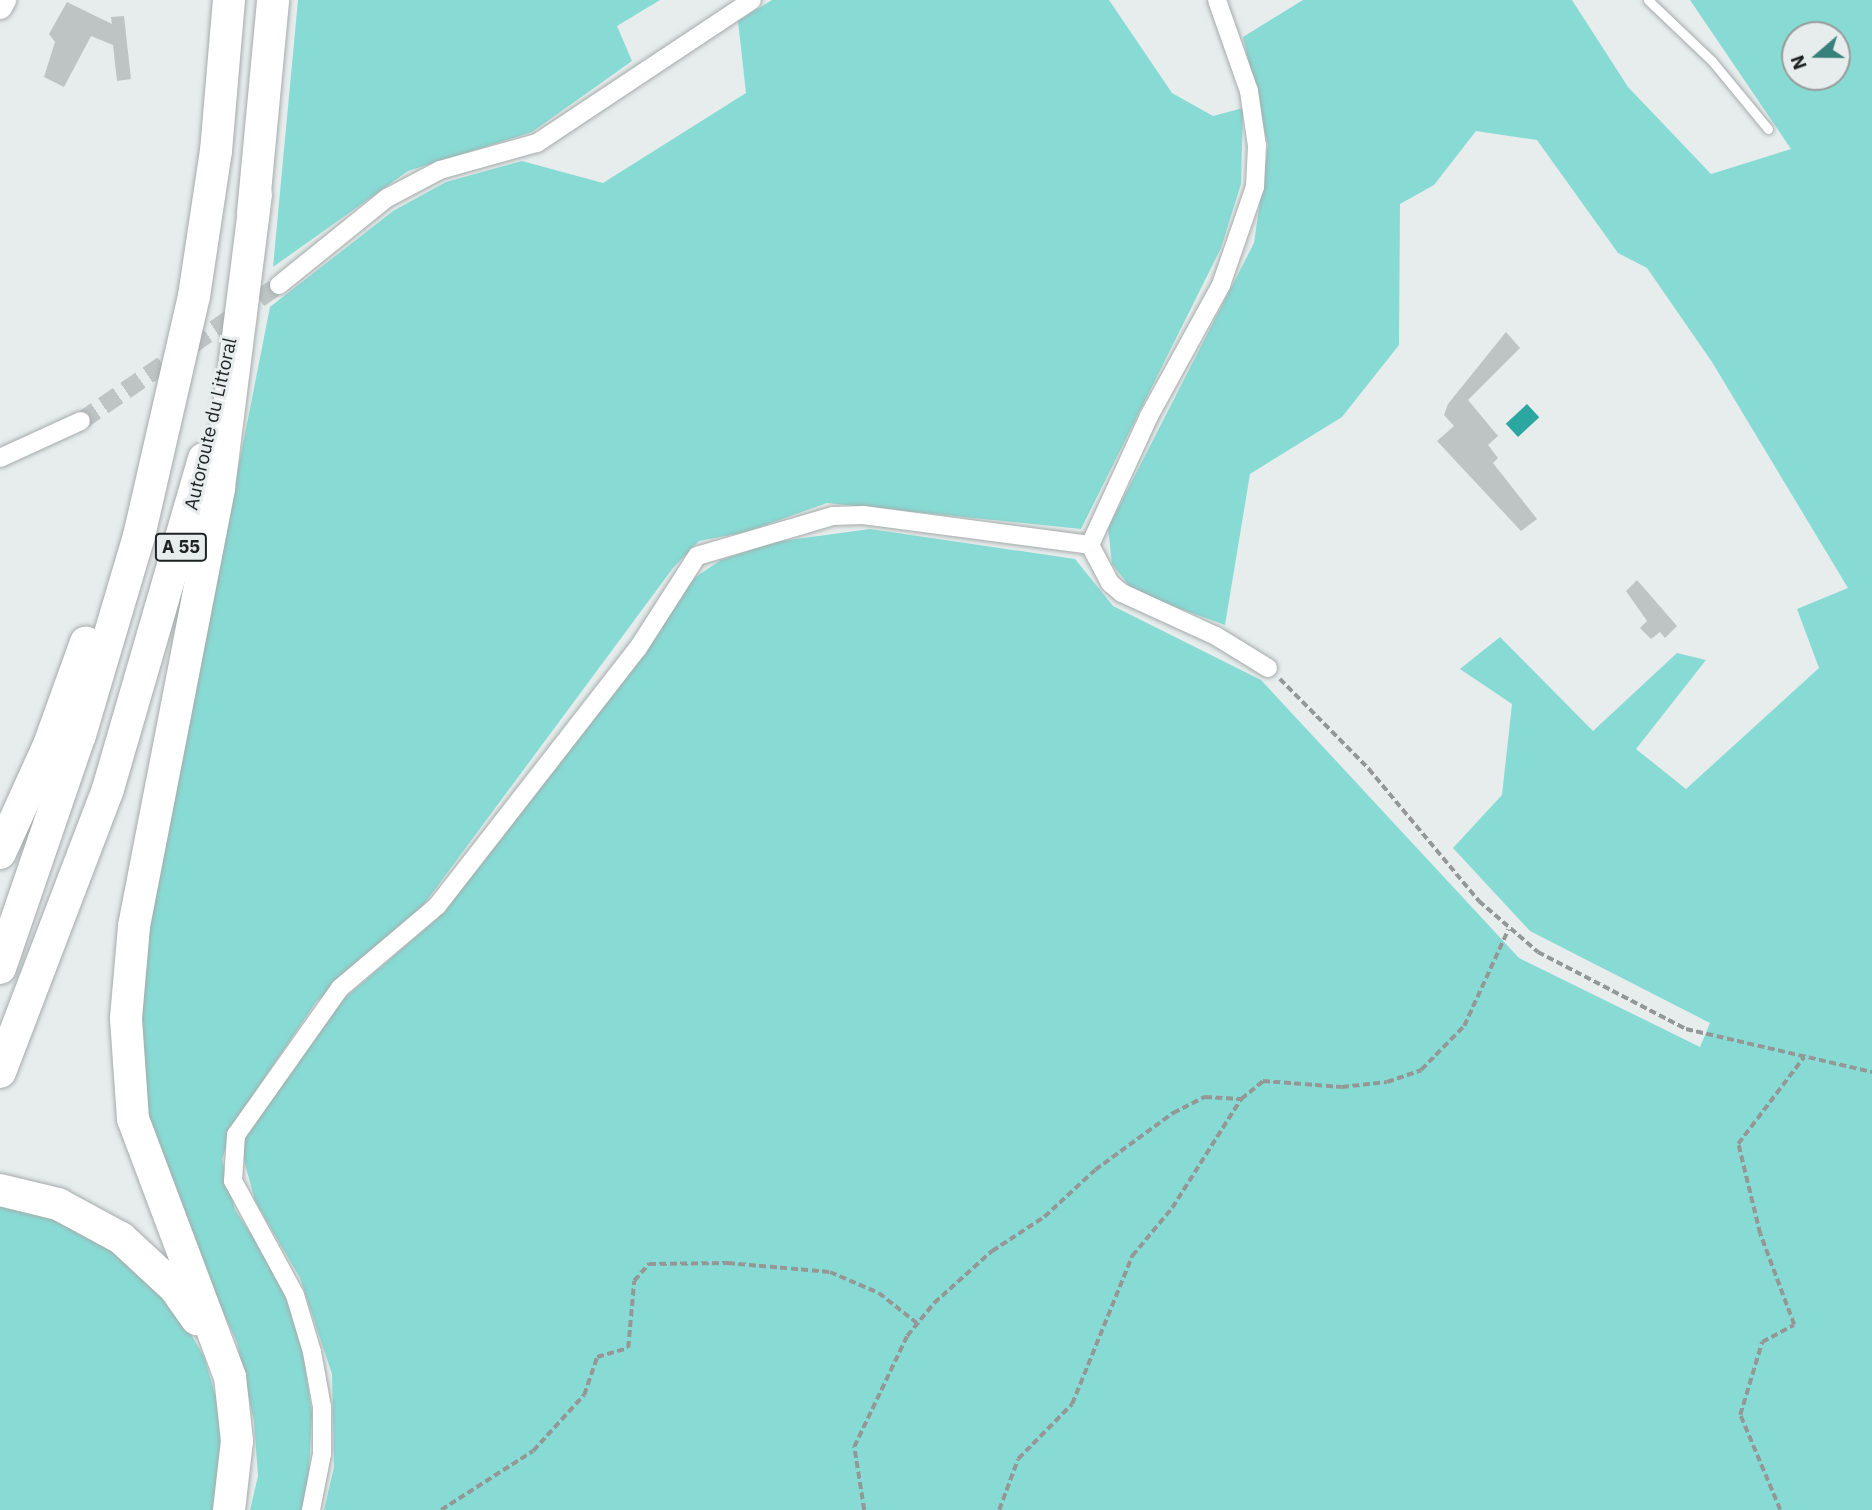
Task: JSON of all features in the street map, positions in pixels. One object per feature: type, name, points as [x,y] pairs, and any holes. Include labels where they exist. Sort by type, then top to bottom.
[{"type":"highway","name":"A 55","points":[[0,968],[80,735],[139,536],[194,296],[216,151],[229,0]]},
{"type":"highway","name":"Autoroute du Littoral","points":[[0,1072],[73,888],[161,619],[216,408],[256,194],[273,0]]},
{"type":"highway","points":[[230,1503],[237,1441],[230,1377],[134,1119],[126,1018],[136,913],[219,486],[256,194]]},
{"type":"highway","points":[[0,853],[79,666],[194,296]]},
{"type":"highway","points":[[0,1190],[58,1204],[93,1220],[175,1288],[211,1347],[226,1388],[233,1430],[230,1503]]},
{"type":"main road","points":[[0,7],[4,0]]},
{"type":"street","points":[[279,285],[387,198],[440,170],[537,144],[752,0]]},
{"type":"street","points":[[1090,545],[1149,416],[1220,285],[1255,187],[1257,146],[1249,90],[1217,0]]},
{"type":"street","points":[[0,458],[81,421]]},
{"type":"street","points":[[311,1510],[322,1454],[322,1407],[312,1352],[295,1295],[238,1192],[232,1156],[236,1135],[316,1017],[340,988],[437,906],[638,648],[697,556],[833,516],[863,515],[1090,545]]},
{"type":"street","points":[[1090,545],[1110,583],[1122,593],[1216,636],[1268,668]]},
{"type":"lane","points":[[1648,0],[1712,61],[1768,129]]},
{"type":"path","points":[[1268,668],[1370,769],[1508,930],[1538,952],[1686,1029],[1872,1072]]},
{"type":"path","points":[[999,1510],[1018,1459],[1072,1404],[1132,1256],[1172,1208],[1241,1099],[1263,1081],[1342,1087],[1387,1082],[1421,1070],[1456,1039],[1508,930]]},
{"type":"path","points":[[1780,1510],[1740,1415],[1762,1342],[1794,1325],[1760,1234],[1738,1144],[1804,1056]]},
{"type":"path","points":[[864,1510],[854,1447],[917,1323],[992,1251],[1044,1217],[1095,1170],[1173,1113],[1205,1097],[1241,1099]]},
{"type":"path","points":[[441,1510],[533,1451],[584,1395],[597,1357],[628,1348],[634,1282],[649,1264],[728,1263],[830,1272],[861,1283],[917,1323]]},
{"type":"shaded area","points":[[298,0],[660,0],[617,26],[632,61],[532,132],[408,171],[273,267]]},
{"type":"shaded area","points":[[772,0],[1109,0],[1172,93],[1213,116],[1243,108],[1241,184],[1221,248],[1081,529],[827,503],[746,532],[699,541],[673,568],[419,911],[316,1002],[236,1120],[222,1159],[235,1210],[275,1269],[300,1334],[312,1413],[308,1489],[301,1510],[250,1510],[258,1476],[254,1421],[237,1342],[167,1192],[146,1122],[137,1043],[151,910],[270,307],[393,211],[446,182],[522,161],[603,183],[746,93],[738,21]]},
{"type":"shaded area","points":[[1303,0],[1572,0],[1628,87],[1711,174],[1791,149],[1690,0],[1872,0],[1872,1510],[324,1510],[334,1467],[332,1374],[300,1278],[255,1201],[240,1145],[326,1014],[438,918],[694,578],[721,560],[774,542],[870,529],[1075,559],[1113,606],[1261,680],[1519,958],[1700,1047],[1710,1023],[1530,931],[1453,848],[1502,795],[1512,704],[1460,669],[1500,637],[1593,731],[1677,653],[1706,660],[1636,749],[1686,789],[1819,668],[1797,609],[1848,588],[1712,362],[1647,268],[1618,253],[1537,140],[1476,131],[1434,185],[1400,204],[1399,345],[1342,417],[1250,474],[1225,625],[1134,592],[1112,564],[1108,528],[1254,243],[1268,145],[1243,37]]},
{"type":"shaded area","points":[[1527,404],[1539,417],[1518,437],[1506,424]]},
{"type":"shaded area","points":[[0,1203],[49,1214],[100,1239],[179,1313],[204,1357],[219,1408],[222,1459],[215,1510],[0,1510]]},
{"type":"building","points":[[67,2],[112,24],[111,17],[124,16],[131,79],[117,81],[113,45],[91,36],[64,87],[44,77],[55,42],[49,34]]},
{"type":"building","points":[[1506,332],[1520,348],[1468,400],[1498,436],[1488,445],[1498,458],[1493,463],[1537,519],[1521,531],[1437,441],[1454,426],[1444,415],[1448,404]]},
{"type":"building","points":[[1637,580],[1677,626],[1665,638],[1660,632],[1651,639],[1640,628],[1647,621],[1626,591]]},
{"type":"tunnel","points":[[81,421],[279,285]]}]
